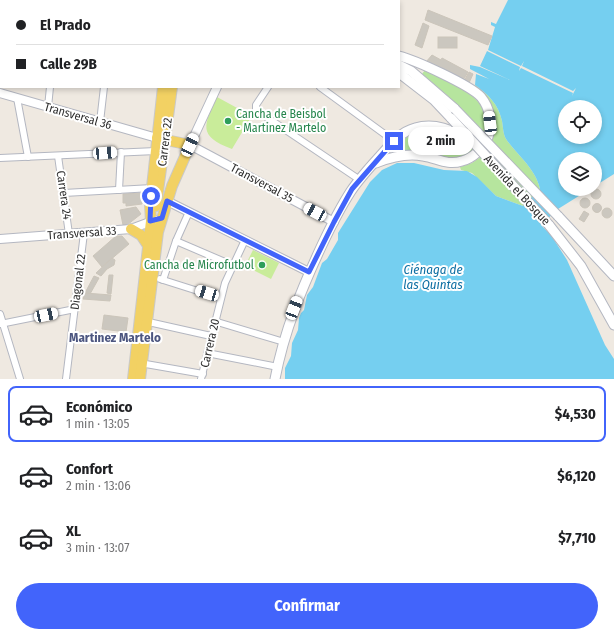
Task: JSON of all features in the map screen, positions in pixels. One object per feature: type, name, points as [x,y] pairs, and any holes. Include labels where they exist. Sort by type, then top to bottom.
[{"type":"main road","points":[[373,164],[389,158],[409,156],[425,156],[449,163],[463,161],[474,155],[484,146],[490,130],[487,108],[476,93],[416,62],[400,56]]},
{"type":"main road","name":"Avenida el Bosque","points":[[400,66],[411,71],[455,109],[612,273]]},
{"type":"main road","name":"Avenida el Bosque","points":[[400,74],[424,92],[451,118],[549,225],[581,266],[614,325]]},
{"type":"main road","name":"Carrera 22","points":[[155,185],[156,151],[161,139],[162,88]]},
{"type":"main road","name":"Carrera 22","points":[[148,276],[147,244],[150,221],[150,205],[155,185],[161,139],[172,88]]},
{"type":"main road","points":[[275,379],[294,308],[309,272],[345,201],[373,164],[394,141],[406,131],[422,126],[438,126],[454,131],[471,141]]},
{"type":"main road","points":[[161,139],[190,145]]},
{"type":"main road","name":"Carrera 22","points":[[133,379],[138,363],[148,276],[156,239],[177,172],[190,145]]},
{"type":"main road","points":[[155,185],[167,201]]},
{"type":"main road","points":[[131,229],[140,235],[147,244]]},
{"type":"main road","name":"Carrera 22","points":[[138,363],[140,379]]},
{"type":"street","points":[[48,107],[50,88]]},
{"type":"street","points":[[100,122],[104,88]]},
{"type":"street","points":[[190,145],[217,88]]},
{"type":"street","points":[[267,88],[255,108],[360,180]]},
{"type":"street","points":[[321,88],[394,141]]},
{"type":"street","name":"Transversal 36","points":[[0,93],[161,139]]},
{"type":"street","points":[[17,98],[28,157]]},
{"type":"street","name":"Transversal 35","points":[[190,145],[334,222]]},
{"type":"street","points":[[0,158],[156,151]]},
{"type":"street","points":[[118,190],[121,152]]},
{"type":"street","name":"Carrera 24","points":[[58,156],[69,234]]},
{"type":"street","points":[[64,193],[118,190],[155,185]]},
{"type":"street","points":[[167,201],[309,272]]},
{"type":"street","points":[[163,280],[176,241],[190,212]]},
{"type":"street","name":"Transversal 33","points":[[0,239],[131,229],[162,218]]},
{"type":"street","name":"Diagonal 22","points":[[66,379],[84,233]]},
{"type":"street","name":"Carrera 20","points":[[202,376],[220,298],[232,265],[245,240]]},
{"type":"street","points":[[176,241],[232,265]]},
{"type":"street","points":[[148,276],[220,298]]},
{"type":"street","points":[[1,324],[75,309]]},
{"type":"street","points":[[0,314],[1,324],[20,379]]},
{"type":"street","points":[[143,320],[211,336]]},
{"type":"street","points":[[214,321],[284,342]]},
{"type":"street","points":[[207,354],[278,367]]},
{"type":"street","points":[[138,363],[202,376]]},
{"type":"green space","points":[[425,70],[447,80],[469,93],[478,101],[484,111],[487,122],[485,135],[481,144],[467,155],[458,158],[451,158],[422,150],[392,151],[406,138],[414,134],[429,131],[444,134],[465,145],[480,129],[448,96],[422,74]]},
{"type":"green space","points":[[475,85],[489,96],[495,105],[502,121],[506,139],[535,175],[538,182],[540,189],[523,206],[496,196],[472,173],[461,170],[460,167],[472,163],[485,154],[494,132],[495,123],[474,88]]},
{"type":"green space","name":"Cancha de Beisbol - Martinez Martelo","points":[[217,97],[250,115],[250,119],[232,149],[213,139],[208,134],[206,129],[209,115]]},
{"type":"green space","name":"Cancha de Microfutbol","points":[[253,250],[279,263],[271,279],[245,266]]},
{"type":"water","name":"Ciénaga de las Quintas","points":[[508,0],[614,0],[614,174],[602,182],[602,152],[558,152],[558,196],[579,196],[558,209],[541,225],[551,235],[567,260],[605,345],[614,359],[614,379],[285,379],[285,368],[291,356],[292,343],[298,330],[299,318],[304,310],[307,295],[313,287],[322,263],[327,259],[338,240],[338,233],[370,182],[382,170],[397,163],[414,163],[444,170],[467,171],[477,177],[496,196],[523,206],[540,189],[535,175],[506,139],[502,121],[495,105],[485,92],[475,85],[476,74],[489,79],[470,69],[470,65],[480,67],[510,80],[480,66],[487,51],[520,67],[519,71],[521,68],[573,93],[572,96],[576,88],[573,91],[522,66],[524,61],[521,66],[488,50],[495,27],[491,25],[491,22],[496,24]]},
{"type":"building","points":[[428,10],[492,36],[488,45],[425,20]]},
{"type":"building","points":[[423,23],[429,26],[422,48],[415,45]]},
{"type":"building","points":[[438,37],[457,37],[457,48],[438,48]]},
{"type":"building","points":[[432,55],[441,60],[442,58],[468,72],[462,82],[426,62]]},
{"type":"building","points":[[469,72],[473,74],[469,83],[464,81]]},
{"type":"building","points":[[142,193],[142,204],[126,206],[126,203],[123,203],[123,194]]},
{"type":"building","points":[[591,196],[601,196],[598,199],[594,199]]},
{"type":"building","points":[[583,198],[587,198],[589,199],[589,207],[583,208],[580,205],[580,201]]},
{"type":"building","points":[[597,203],[602,208],[597,213],[592,208]]},
{"type":"building","points":[[136,207],[141,214],[127,225],[123,225],[120,210]]},
{"type":"building","points":[[607,208],[612,213],[607,218],[602,213]]},
{"type":"building","points":[[584,211],[589,214],[584,222],[579,219]]},
{"type":"building","points":[[116,236],[122,236],[129,244],[102,267],[93,256]]},
{"type":"building","points":[[112,258],[115,260],[114,265],[107,269],[101,276],[96,273]]},
{"type":"building","points":[[109,275],[113,275],[111,294],[107,293]]},
{"type":"building","points":[[94,276],[99,278],[90,294],[85,293]]},
{"type":"building","points":[[85,293],[111,295],[110,301],[83,299]]},
{"type":"building","points":[[104,315],[128,318],[126,332],[102,329]]},
{"type":"place","name":"Cancha de Beisbol - Martinez Martelo","points":[[228,121]]},
{"type":"place","name":"Cancha de Microfutbol","points":[[262,265]]},
{"type":"district","name":"Martinez Martelo","points":[[115,337]]},
{"type":"route","points":[[151,196],[150,221],[162,218],[167,201],[309,272],[352,189],[394,141]]}]
